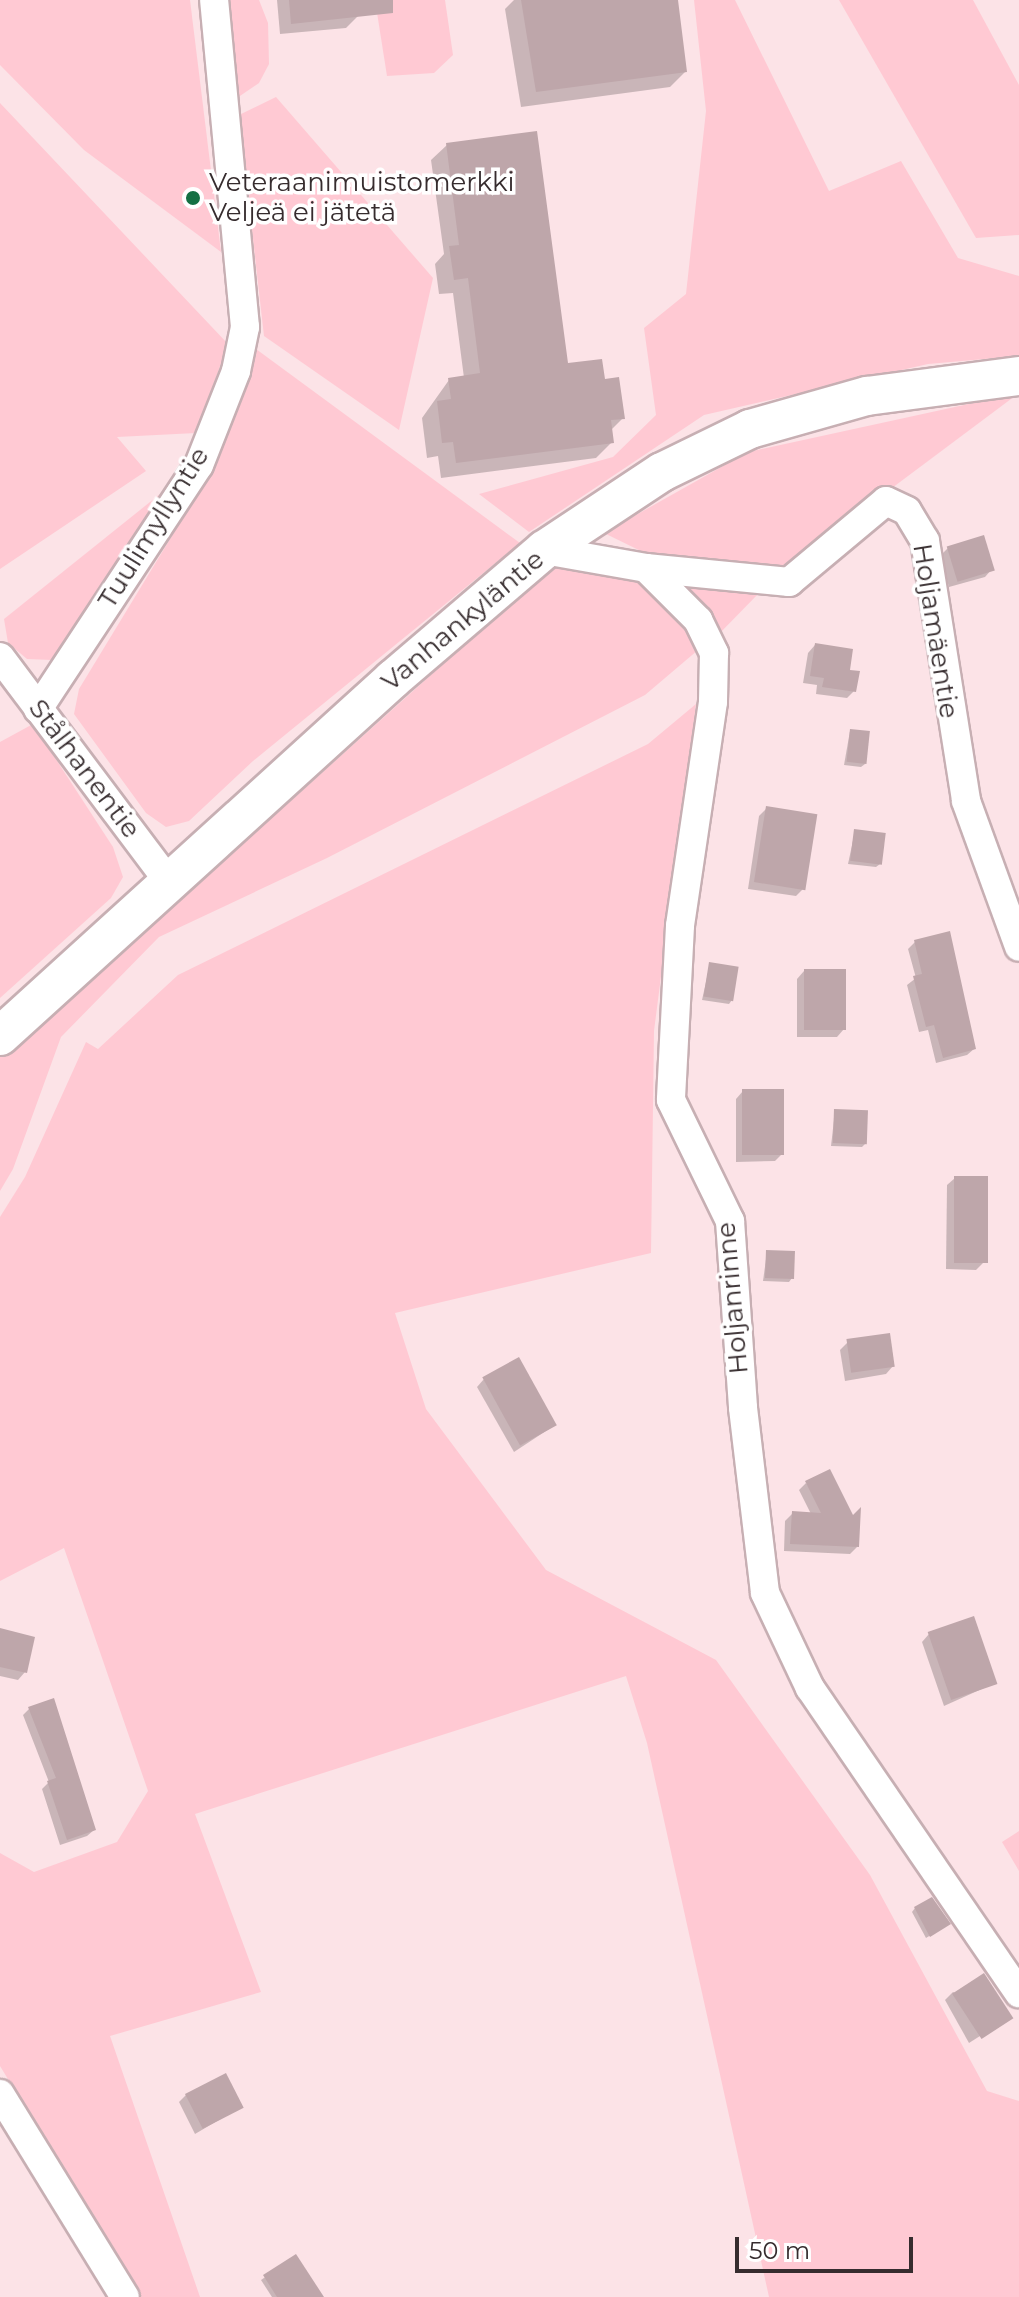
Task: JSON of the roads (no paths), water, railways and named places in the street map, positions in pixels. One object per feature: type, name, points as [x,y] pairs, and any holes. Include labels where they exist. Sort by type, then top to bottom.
[{"type":"street","name":"Tuulimyllyntie","points":[[38,709],[199,465],[236,371],[245,327],[214,0]]},
{"type":"street","name":"Vanhankyläntie","points":[[0,1036],[168,881],[544,550],[662,472],[750,429],[867,396],[1019,376]]},
{"type":"street","name":"Holjamäentie","points":[[544,550],[646,568],[789,582],[886,501],[907,511],[925,541],[966,801],[1019,947]]},
{"type":"street","name":"Holjanrinne","points":[[646,568],[698,620],[714,653],[713,702],[680,926],[671,1100],[730,1221],[743,1408],[765,1593],[810,1688],[1019,1993]]},
{"type":"street","name":"Stålhanentie","points":[[0,657],[168,881]]},
{"type":"street","points":[[0,2094],[125,2297]]},
{"type":"place","name":"Veteraanimuistomerkki Veljeä ei jätetä","points":[[193,198]]}]
